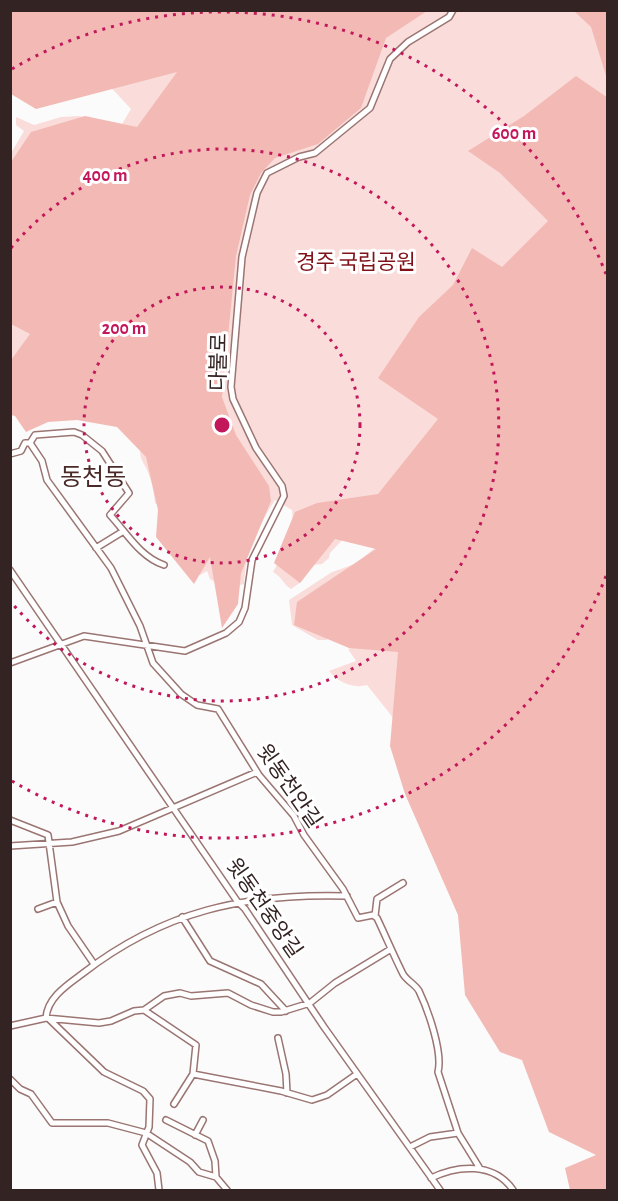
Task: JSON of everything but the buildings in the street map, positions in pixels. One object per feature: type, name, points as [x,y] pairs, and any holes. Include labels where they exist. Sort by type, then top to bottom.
[{"type":"street","name":"다불로","points":[[10,663],[84,636],[185,651],[226,633],[239,622],[245,609],[252,560],[284,496],[282,486],[248,432],[231,387],[242,257],[257,193],[267,172],[298,157],[315,153],[370,108],[390,59],[408,42],[449,17],[453,10]]},
{"type":"street","points":[[10,454],[21,451],[25,443],[30,443],[35,435],[74,432],[98,446],[128,490],[127,499],[110,514],[122,532],[138,544],[147,557],[164,565]]},
{"type":"street","name":"윗동천안길","points":[[30,443],[42,461],[47,480],[111,568],[140,626],[153,663],[180,694],[197,705],[218,709],[257,772],[294,816],[304,835],[347,896],[358,918],[375,916]]},
{"type":"street","points":[[96,548],[122,532]]},
{"type":"street","name":"윗동천중앙길","points":[[10,570],[63,644],[237,902],[245,909],[440,1191]]},
{"type":"street","points":[[10,846],[49,844],[99,837],[257,772]]},
{"type":"street","points":[[10,820],[46,834],[57,902],[68,927],[94,964]]},
{"type":"street","points":[[403,884],[377,899],[375,916],[405,977],[418,991],[430,1021],[439,1065],[438,1072],[458,1132],[479,1167],[508,1184],[513,1191]]},
{"type":"street","points":[[159,1191],[157,1173],[142,1145],[152,1109],[146,1095],[104,1072],[48,1018],[47,1008],[50,1002],[112,951],[182,917],[237,902],[294,896],[347,896]]},
{"type":"street","points":[[38,909],[57,902]]},
{"type":"street","points":[[182,917],[210,960],[261,984],[286,1011]]},
{"type":"street","points":[[10,1026],[48,1018],[99,1023],[144,1010],[153,1002],[172,993],[191,996],[220,992],[273,1012],[286,1011],[310,1003],[335,983],[391,949]]},
{"type":"street","points":[[144,1010],[196,1045],[193,1074],[174,1104]]},
{"type":"street","points":[[278,1038],[286,1074],[287,1093]]},
{"type":"street","points":[[193,1074],[312,1100],[327,1095],[357,1074]]},
{"type":"street","points":[[10,1078],[20,1089],[31,1094],[52,1123],[108,1123],[146,1133],[190,1162],[200,1172],[216,1177],[227,1191]]},
{"type":"street","points":[[166,1120],[208,1141],[216,1161],[216,1177]]},
{"type":"street","points":[[195,1135],[203,1120]]},
{"type":"street","points":[[410,1147],[430,1137],[458,1132]]},
{"type":"street","points":[[431,1178],[449,1169],[479,1167]]},
{"type":"green space","name":"경주 국립공원","points":[[11,11],[607,11],[607,1139],[406,734],[367,685],[346,684],[329,671],[356,661],[348,649],[358,645],[328,636],[327,640],[318,640],[292,625],[289,600],[332,572],[355,564],[381,543],[346,536],[330,553],[329,558],[322,564],[313,565],[301,582],[291,589],[273,572],[290,535],[292,510],[275,500],[253,540],[247,560],[244,584],[226,589],[210,579],[207,571],[200,575],[188,570],[165,510],[155,503],[148,471],[140,455],[144,437],[131,430],[11,402],[11,153],[24,131],[16,125],[16,117],[34,125],[61,117],[78,116],[122,124],[131,109],[106,82]]},
{"type":"shaded area","points":[[11,10],[427,11],[386,38],[361,108],[318,144],[275,158],[261,173],[250,195],[236,256],[222,397],[236,435],[269,486],[271,501],[241,573],[238,604],[222,628],[210,557],[194,584],[156,537],[158,510],[146,457],[117,427],[77,420],[48,422],[26,432],[15,416],[11,415],[11,360],[30,334],[11,324],[11,162],[31,132],[85,116],[137,127],[177,72],[36,109],[11,94]]},
{"type":"shaded area","points":[[574,11],[607,11],[607,79],[591,27]]},
{"type":"shaded area","points":[[576,76],[608,98],[607,1190],[570,1190],[565,1168],[596,1155],[549,1132],[522,1060],[500,1052],[465,995],[458,915],[405,794],[390,746],[398,652],[349,648],[294,625],[297,602],[376,549],[335,539],[300,583],[274,563],[295,512],[317,503],[378,494],[438,419],[378,378],[419,317],[453,285],[472,248],[502,267],[548,221],[500,173],[468,151],[524,116]]},
{"type":"district","name":"동천동","points":[[93,478]]}]
